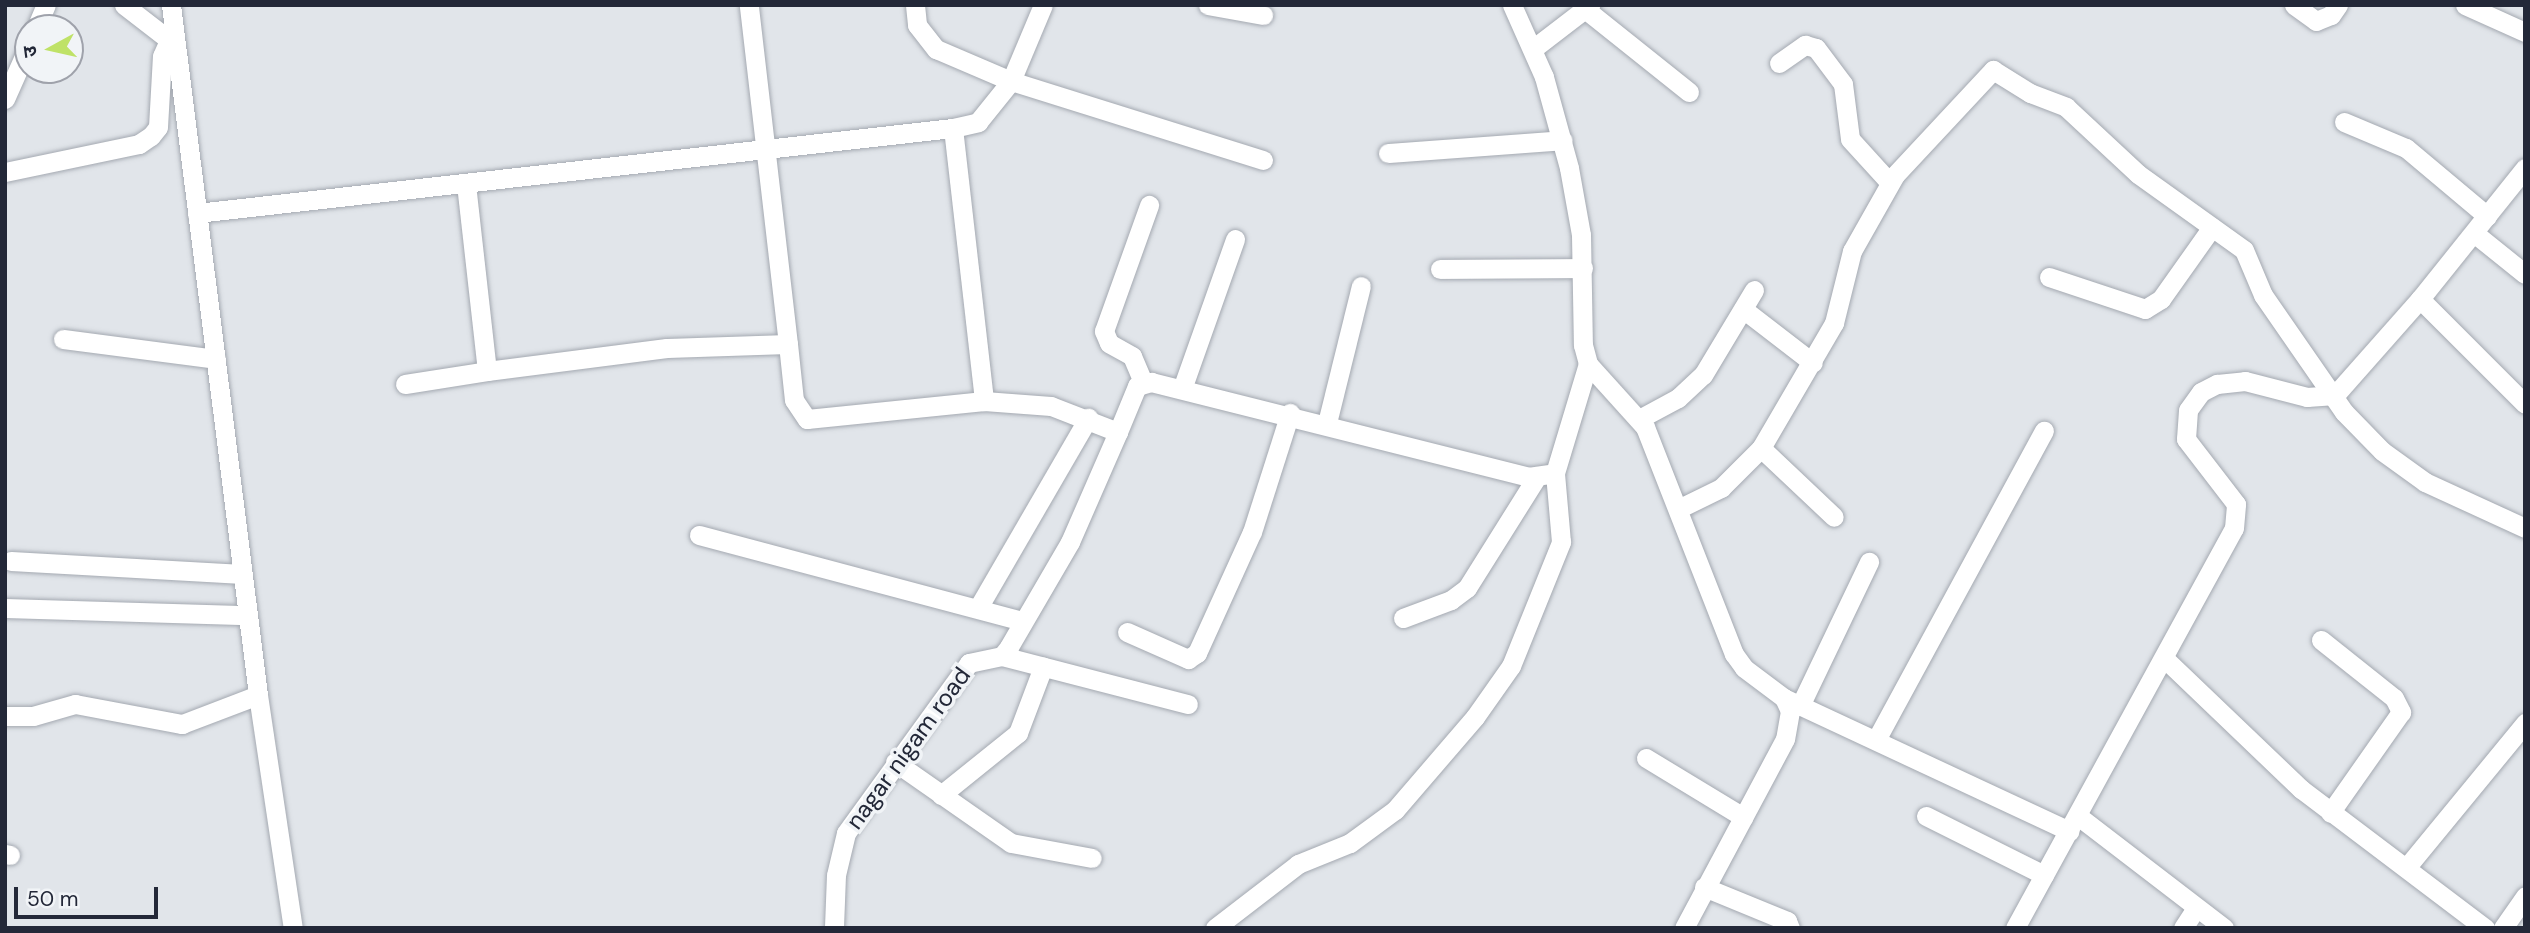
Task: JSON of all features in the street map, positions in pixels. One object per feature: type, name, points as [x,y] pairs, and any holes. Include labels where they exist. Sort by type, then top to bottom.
[{"type":"street","points":[[124,5],[171,34]]},
{"type":"street","points":[[171,5],[171,34],[197,213],[258,695],[293,928]]},
{"type":"street","points":[[749,5],[794,401],[807,419],[984,401],[1051,406],[1088,418],[1118,432]]},
{"type":"street","points":[[915,5],[917,25],[936,49],[1011,81],[1264,160]]},
{"type":"street","points":[[197,213],[767,150],[953,128],[978,122],[1011,81],[1043,5]]},
{"type":"street","points":[[1208,5],[1263,15]]},
{"type":"street","points":[[1512,5],[1534,48],[1563,140],[1581,235],[1583,345],[1588,365],[1639,419],[1680,508],[1734,654],[1744,668],[1792,702],[2073,823],[2224,928]]},
{"type":"street","points":[[2294,5],[2316,21],[2331,15],[2338,5]]},
{"type":"street","points":[[2465,5],[2525,32]]},
{"type":"street","points":[[1534,48],[1587,7],[1689,92]]},
{"type":"street","points":[[5,172],[139,144],[151,136],[158,127],[161,66],[171,34]]},
{"type":"street","points":[[1779,63],[1805,45],[1816,48],[1843,84],[1850,139],[1890,183]]},
{"type":"street","points":[[1680,508],[1721,488],[1761,448],[1835,323],[1852,251],[1890,183],[1988,72],[1999,70],[2023,89],[2066,107],[2138,174],[2244,250],[2263,295],[2366,437],[2401,467],[2525,528]]},
{"type":"street","points":[[5,99],[14,79]]},
{"type":"street","points":[[2344,122],[2406,148],[2487,216]]},
{"type":"street","points":[[953,128],[984,401]]},
{"type":"street","points":[[1388,153],[1563,140]]},
{"type":"street","points":[[2015,928],[2164,658],[2237,517],[2232,496],[2186,439],[2188,410],[2201,392],[2217,384],[2236,382],[2263,383],[2306,397],[2335,395],[2420,299],[2525,168]]},
{"type":"street","points":[[466,184],[487,371]]},
{"type":"street","points":[[1149,205],[1104,331],[1109,343],[1132,356],[1143,382],[1290,413],[1546,475]]},
{"type":"street","points":[[2049,277],[2146,309],[2161,299],[2212,227]]},
{"type":"street","points":[[2474,233],[2525,274]]},
{"type":"street","points":[[1182,389],[1235,239]]},
{"type":"street","points":[[1440,269],[1583,268]]},
{"type":"street","points":[[1327,423],[1361,286]]},
{"type":"street","points":[[1639,419],[1678,398],[1703,376],[1754,290]]},
{"type":"street","points":[[2420,299],[2525,404]]},
{"type":"street","points":[[1743,309],[1813,363]]},
{"type":"street","points":[[64,340],[216,359]]},
{"type":"street","points":[[405,384],[667,348],[788,344]]},
{"type":"street","points":[[1403,618],[1451,600],[1467,588],[1546,475],[1588,365]]},
{"type":"street","name":"nagar nigam road","points":[[834,928],[837,865],[846,833],[969,663],[1002,656],[1070,542],[1132,394],[1143,382]]},
{"type":"street","points":[[1127,632],[1188,659],[1197,653],[1256,522],[1290,413]]},
{"type":"street","points":[[978,608],[1088,418]]},
{"type":"street","points":[[1876,740],[2044,431]]},
{"type":"street","points":[[1761,448],[1834,517]]},
{"type":"street","points":[[1215,928],[1298,864],[1350,844],[1395,810],[1475,717],[1519,651],[1558,552],[1546,475]]},
{"type":"street","points":[[699,534],[1023,621]]},
{"type":"street","points":[[10,561],[243,574]]},
{"type":"street","points":[[1684,928],[1785,739],[1792,702],[1869,562]]},
{"type":"street","points":[[5,608],[248,615]]},
{"type":"street","points":[[2322,640],[2394,698],[2401,712],[2330,813]]},
{"type":"street","points":[[1002,656],[1188,704]]},
{"type":"street","points":[[2164,658],[2330,813],[2486,928]]},
{"type":"street","points":[[941,795],[1018,733],[1043,667]]},
{"type":"street","points":[[5,716],[33,716],[75,704],[182,724],[258,695]]},
{"type":"street","points":[[2406,868],[2525,723]]},
{"type":"street","points":[[1646,758],[1743,817]]},
{"type":"street","points":[[895,762],[1011,843],[1092,858]]},
{"type":"street","points":[[1926,816],[2044,875]]},
{"type":"street","points":[[1704,887],[1787,921],[1790,928]]},
{"type":"street","points":[[2503,928],[2525,896]]},
{"type":"street","points":[[2183,928],[2196,908]]}]
